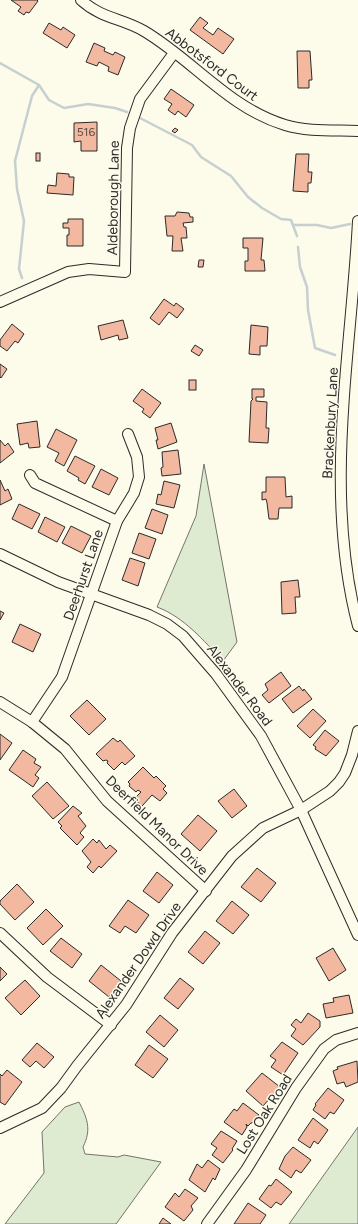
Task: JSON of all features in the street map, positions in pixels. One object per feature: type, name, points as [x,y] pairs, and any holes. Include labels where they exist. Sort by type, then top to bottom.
[{"type":"street","name":"Abbotsford Court","points":[[81,0],[103,15],[143,31],[174,53],[219,89],[248,109],[270,120],[287,126],[358,131]]},
{"type":"street","name":"Aldeborough Lane","points":[[0,302],[68,272],[89,269],[125,272],[127,148],[130,128],[140,99],[174,53]]},
{"type":"street","name":"Brackenbury Lane","points":[[358,221],[341,430],[340,469],[347,574],[358,626]]},
{"type":"street","name":"Deerhurst Lane","points":[[32,722],[62,676],[117,521],[134,493],[139,477],[137,457],[128,434]]},
{"type":"street","points":[[30,475],[35,483],[117,521]]},
{"type":"street","name":"Alexander Road","points":[[0,554],[58,582],[90,595],[149,615],[167,624],[183,636],[216,674],[261,736],[301,810],[358,935]]},
{"type":"street","name":"Deerfield Manor Drive","points":[[0,702],[32,722],[65,748],[107,801],[206,891]]},
{"type":"street","points":[[301,810],[330,791],[339,782],[345,773],[352,755],[358,731]]},
{"type":"street","name":"Alexander Dowd Drive","points":[[0,1128],[42,1108],[61,1088],[77,1066],[111,1026],[172,933],[232,856],[263,828],[301,810]]},
{"type":"street","points":[[0,933],[47,977],[111,1026]]},
{"type":"street","name":"Lost Oak Road","points":[[207,1224],[246,1170],[296,1088],[324,1049],[336,1040],[358,1033]]},
{"type":"green space","points":[[204,464],[237,642],[223,661],[185,623],[167,611],[157,607],[196,516]]},
{"type":"green space","points":[[79,1102],[86,1119],[88,1129],[86,1141],[83,1147],[85,1154],[118,1157],[124,1155],[161,1162],[116,1224],[5,1224],[44,1173],[42,1132],[65,1107]]},
{"type":"green space","points":[[358,1127],[358,1224],[289,1224]]},
{"type":"building","points":[[11,0],[38,1],[29,13],[26,12],[24,15],[18,11],[21,7]]},
{"type":"building","points":[[200,17],[208,23],[203,28],[213,35],[218,28],[234,39],[223,54],[190,30]]},
{"type":"building","points":[[49,23],[61,30],[63,27],[75,35],[67,48],[43,33]]},
{"type":"building","points":[[94,43],[105,48],[104,51],[113,55],[115,52],[125,57],[118,75],[108,71],[109,67],[99,62],[97,66],[86,62]]},
{"type":"building","points":[[297,51],[310,51],[312,80],[309,80],[309,88],[298,88]]},
{"type":"building","points":[[171,89],[194,105],[186,117],[178,111],[175,115],[168,110],[172,104],[164,99]]},
{"type":"building","points":[[97,122],[97,151],[81,151],[81,141],[74,142],[74,123]]},
{"type":"building","points":[[175,128],[178,130],[175,133],[172,131]]},
{"type":"building","points":[[36,153],[40,153],[40,161],[36,161]]},
{"type":"building","points":[[296,154],[309,154],[308,172],[312,172],[311,183],[308,183],[308,192],[293,191]]},
{"type":"building","points":[[57,173],[69,174],[69,177],[74,177],[73,195],[47,193],[48,185],[56,186]]},
{"type":"building","points":[[177,212],[189,213],[190,217],[193,217],[193,222],[183,223],[184,227],[186,227],[187,238],[181,238],[183,251],[172,251],[173,236],[167,236],[165,216],[175,216]]},
{"type":"building","points":[[68,219],[83,219],[83,246],[67,246],[67,235],[69,235],[69,228],[63,228],[63,223],[68,223]]},
{"type":"building","points":[[243,238],[263,238],[261,260],[264,260],[265,271],[245,271],[245,261],[248,261],[248,248],[243,248]]},
{"type":"building","points":[[199,260],[204,260],[203,267],[198,267]]},
{"type":"building","points":[[164,299],[174,306],[176,303],[184,309],[177,318],[169,312],[159,325],[150,318]]},
{"type":"building","points":[[123,320],[128,338],[119,340],[118,335],[101,340],[98,326]]},
{"type":"building","points":[[12,324],[24,334],[18,343],[15,341],[7,351],[0,346],[0,340]]},
{"type":"building","points":[[251,325],[268,327],[267,346],[260,346],[260,355],[249,354]]},
{"type":"building","points":[[195,345],[203,350],[199,356],[191,351]]},
{"type":"building","points":[[0,364],[7,369],[1,378],[0,377]]},
{"type":"building","points":[[189,380],[196,380],[196,390],[189,390]]},
{"type":"building","points":[[142,389],[161,403],[150,418],[142,412],[144,409],[133,401]]},
{"type":"building","points":[[252,389],[264,389],[264,397],[256,397],[256,401],[267,402],[266,428],[269,428],[268,443],[249,442],[251,401],[253,399]]},
{"type":"building","points":[[37,421],[40,447],[29,448],[28,443],[20,445],[17,424]]},
{"type":"building","points":[[171,423],[177,442],[158,449],[156,440],[158,440],[155,428]]},
{"type":"building","points":[[56,429],[77,440],[64,466],[55,461],[59,453],[47,447]]},
{"type":"building","points":[[0,440],[5,446],[8,443],[14,452],[0,463]]},
{"type":"building","points":[[178,450],[181,474],[162,476],[162,452]]},
{"type":"building","points":[[75,456],[95,466],[85,484],[78,480],[79,478],[67,471]]},
{"type":"building","points":[[101,469],[118,478],[109,495],[92,487]]},
{"type":"building","points":[[266,477],[285,477],[286,497],[292,496],[292,508],[279,508],[278,519],[269,519],[266,499],[262,500],[262,492],[266,492]]},
{"type":"building","points":[[0,480],[5,491],[8,489],[12,499],[0,505]]},
{"type":"building","points":[[164,481],[180,485],[174,508],[156,504],[158,494],[161,495]]},
{"type":"building","points":[[19,504],[40,514],[32,529],[12,519]]},
{"type":"building","points":[[152,509],[168,515],[162,534],[145,528]]},
{"type":"building","points":[[45,517],[65,527],[57,542],[38,532]]},
{"type":"building","points":[[71,526],[91,536],[82,553],[62,543]]},
{"type":"building","points":[[139,533],[156,539],[149,559],[132,553]]},
{"type":"building","points":[[130,558],[145,563],[138,586],[122,580]]},
{"type":"building","points":[[298,580],[300,597],[295,597],[296,613],[282,614],[281,582]]},
{"type":"building","points":[[0,611],[4,613],[0,620]]},
{"type":"building","points":[[20,624],[41,634],[33,652],[12,642]]},
{"type":"building","points":[[281,672],[291,686],[269,703],[262,695],[268,690],[265,684]]},
{"type":"building","points":[[299,686],[303,691],[304,689],[312,699],[293,713],[282,699]]},
{"type":"building","points":[[87,700],[106,719],[89,735],[70,716]]},
{"type":"building","points":[[313,709],[326,721],[310,738],[297,726]]},
{"type":"building","points":[[325,730],[339,741],[326,756],[315,749],[316,747],[313,745]]},
{"type":"building","points":[[0,734],[12,743],[0,760]]},
{"type":"building","points":[[113,738],[118,742],[120,740],[135,756],[125,765],[122,762],[114,770],[107,763],[108,761],[103,761],[96,754]]},
{"type":"building","points":[[23,750],[36,759],[34,763],[41,767],[35,775],[39,778],[33,787],[9,770]]},
{"type":"building","points":[[143,767],[154,778],[156,776],[166,786],[163,789],[167,793],[160,801],[152,795],[142,806],[134,799],[141,792],[138,790],[136,792],[129,786],[130,784],[128,782]]},
{"type":"building","points":[[47,782],[69,806],[53,819],[32,796]]},
{"type":"building","points":[[234,789],[247,806],[232,818],[218,801]]},
{"type":"building","points":[[73,806],[82,813],[78,816],[86,826],[80,833],[84,837],[77,845],[60,828],[62,826],[58,822]]},
{"type":"building","points":[[198,815],[217,831],[200,851],[181,834]]},
{"type":"building","points":[[93,839],[97,843],[99,840],[106,849],[110,845],[117,851],[101,868],[99,866],[93,873],[87,867],[91,862],[82,851]]},
{"type":"building","points":[[257,868],[276,883],[261,902],[241,887]]},
{"type":"building","points":[[157,872],[173,885],[159,903],[143,891]]},
{"type":"building","points":[[17,884],[34,902],[15,920],[0,904],[0,901]]},
{"type":"building","points":[[128,900],[149,915],[136,933],[125,926],[120,933],[109,926]]},
{"type":"building","points":[[232,901],[249,915],[233,934],[216,921]]},
{"type":"building","points":[[46,909],[63,926],[43,945],[27,928]]},
{"type":"building","points":[[205,931],[220,943],[203,964],[188,952]]},
{"type":"building","points":[[61,938],[82,954],[72,968],[50,951]]},
{"type":"building","points":[[333,948],[346,970],[329,981],[316,958]]},
{"type":"building","points":[[101,965],[121,981],[109,997],[89,981]]},
{"type":"building","points":[[0,967],[7,974],[0,981]]},
{"type":"building","points":[[180,978],[194,989],[178,1009],[164,998]]},
{"type":"building","points":[[25,980],[40,996],[21,1015],[5,998]]},
{"type":"building","points":[[349,995],[353,1013],[326,1018],[323,1004],[334,1002],[333,998]]},
{"type":"building","points":[[308,1013],[320,1021],[320,1027],[303,1045],[291,1036],[296,1029],[291,1025],[296,1019],[301,1023]]},
{"type":"building","points":[[160,1015],[178,1030],[164,1047],[146,1032]]},
{"type":"building","points":[[282,1042],[298,1053],[283,1075],[271,1067],[276,1060],[270,1056]]},
{"type":"building","points":[[37,1043],[54,1057],[44,1068],[36,1061],[30,1067],[22,1060]]},
{"type":"building","points":[[149,1045],[168,1059],[153,1078],[135,1065]]},
{"type":"building","points":[[357,1061],[358,1082],[346,1087],[344,1082],[337,1084],[333,1071],[338,1069],[337,1067]]},
{"type":"building","points":[[7,1070],[22,1082],[5,1105],[0,1102],[0,1074],[2,1076]]},
{"type":"building","points":[[262,1073],[280,1087],[263,1106],[246,1091]]},
{"type":"building","points":[[328,1088],[344,1100],[334,1114],[330,1112],[325,1119],[313,1110],[316,1105],[315,1104]]},
{"type":"building","points":[[243,1103],[259,1115],[248,1126],[246,1124],[247,1127],[242,1135],[224,1122],[234,1109],[237,1111]]},
{"type":"building","points":[[313,1118],[328,1130],[318,1144],[314,1141],[310,1148],[298,1140]]},
{"type":"building","points":[[221,1131],[237,1141],[232,1149],[233,1150],[223,1163],[212,1155],[217,1148],[211,1144]]},
{"type":"building","points":[[293,1147],[311,1160],[301,1173],[296,1170],[291,1178],[279,1169],[285,1156]]},
{"type":"building","points":[[208,1160],[220,1169],[215,1180],[213,1178],[205,1192],[189,1180],[197,1164],[202,1168]]},
{"type":"building","points":[[276,1179],[292,1192],[281,1205],[276,1202],[271,1208],[259,1199],[269,1185],[271,1186]]},
{"type":"building","points":[[185,1189],[198,1198],[191,1206],[193,1210],[184,1221],[165,1207],[175,1193],[179,1197]]},
{"type":"building","points":[[248,1203],[266,1215],[260,1224],[234,1224]]},
{"type":"building","points":[[163,1218],[171,1224],[159,1224]]},
{"type":"waterway","points":[[0,63],[39,85],[49,100],[64,108],[88,104],[115,108],[127,112]]},
{"type":"waterway","points":[[22,278],[19,269],[24,221],[17,189],[15,161],[32,96],[39,85]]},
{"type":"waterway","points":[[140,118],[192,145],[201,157],[231,176],[248,197],[262,208],[281,219],[291,220],[297,236]]},
{"type":"waterway","points":[[293,225],[317,225],[331,228],[350,224]]},
{"type":"waterway","points":[[298,247],[300,267],[307,287],[308,310],[315,348],[335,355]]}]
